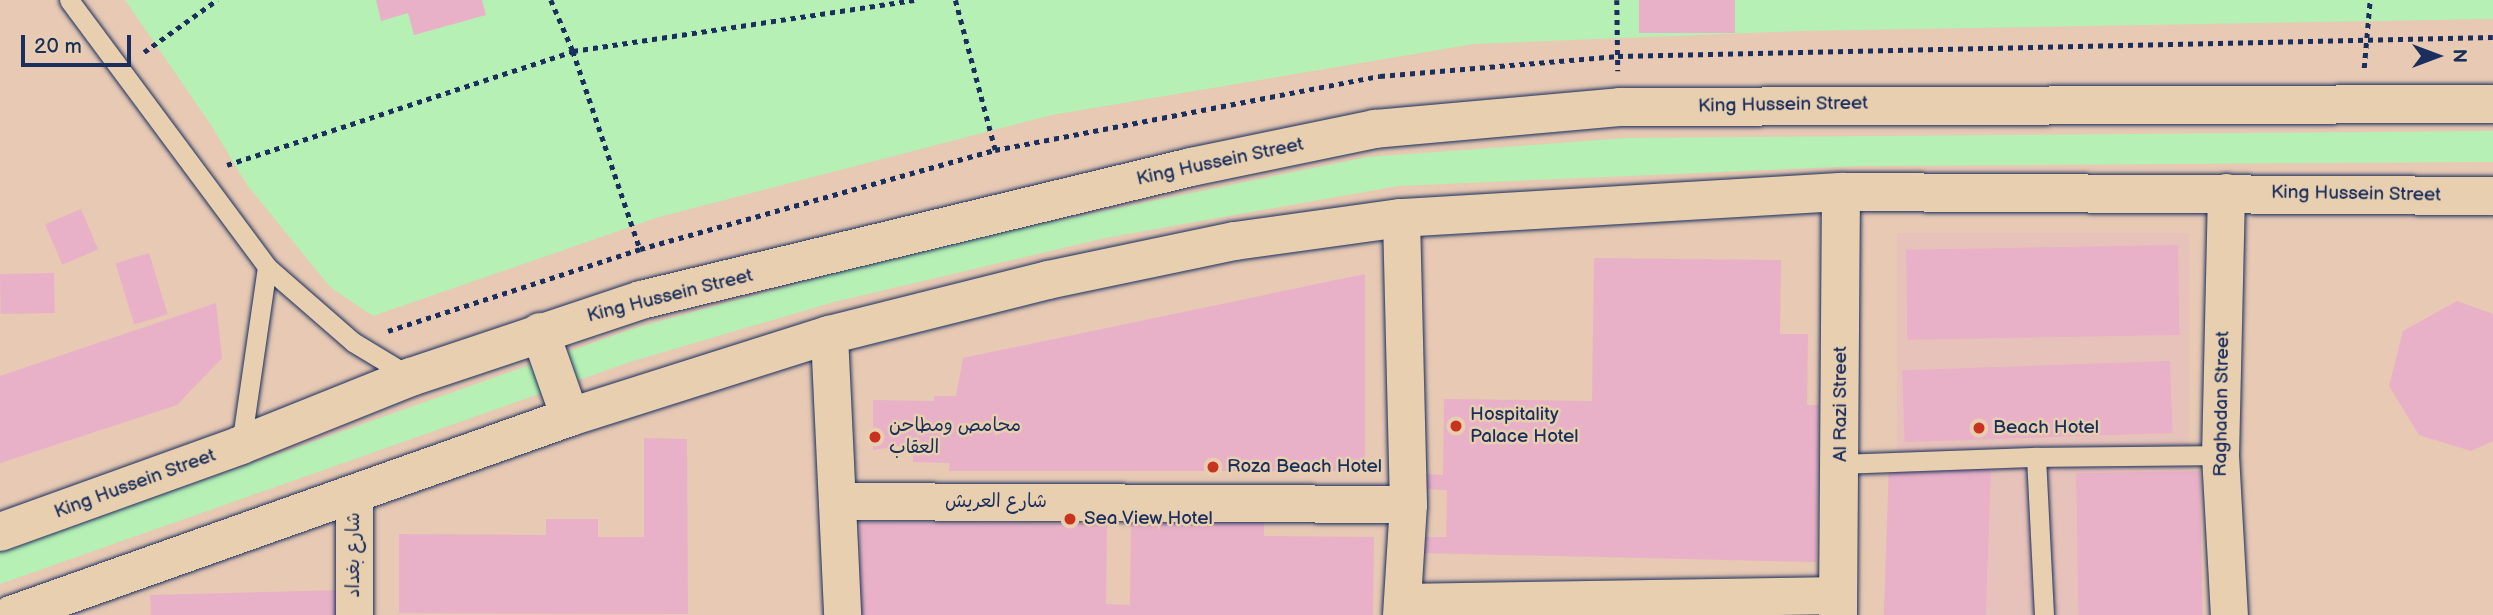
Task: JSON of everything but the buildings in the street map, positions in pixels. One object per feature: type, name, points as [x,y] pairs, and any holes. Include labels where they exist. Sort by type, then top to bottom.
[{"type":"main road","name":"King Hussein Street","points":[[0,532],[242,445],[411,377],[641,300],[971,219],[1375,129],[1620,107],[2364,102],[2493,104]]},
{"type":"main road","name":"King Hussein Street","points":[[11,615],[570,417],[829,335],[1048,280],[1235,241],[1401,218],[1842,192],[2225,192],[2493,196]]},
{"type":"main road","name":"Al Razi Street","points":[[1838,605],[1842,192]]},
{"type":"main road","points":[[540,332],[570,417]]},
{"type":"street","name":"Raghadan Street","points":[[2225,192],[2220,455],[2230,615]]},
{"type":"street","points":[[1401,218],[1408,504],[1401,609],[1838,605]]},
{"type":"street","points":[[829,335],[842,615]]},
{"type":"street","name":"شارع بغداد","points":[[354,494],[354,615]]},
{"type":"street","name":"شارع العريش","points":[[836,501],[1408,504]]},
{"type":"lane","points":[[69,0],[267,267],[352,342],[411,377]]},
{"type":"lane","points":[[242,445],[267,267]]},
{"type":"lane","points":[[1841,464],[2036,457],[2220,455]]},
{"type":"lane","points":[[2036,457],[2044,615]]},
{"type":"path","points":[[121,68],[217,0]]},
{"type":"path","points":[[551,0],[573,51],[640,249]]},
{"type":"path","points":[[200,174],[573,51],[914,0]]},
{"type":"path","points":[[352,342],[640,249],[995,150],[955,0]]},
{"type":"path","points":[[1617,0],[1620,107]]},
{"type":"path","points":[[2364,102],[2363,39],[2370,0]]},
{"type":"shaded area","points":[[1897,233],[2189,233],[2189,615],[1897,615]]},
{"type":"green space","points":[[125,0],[2493,0],[2493,19],[1800,31],[1474,44],[1052,115],[659,217],[373,316],[330,287],[247,185],[211,125]]},
{"type":"green space","points":[[2493,131],[2493,162],[1862,166],[1398,186],[1105,238],[834,302],[633,361],[0,584],[0,552],[635,328],[835,273],[1020,228],[1367,157],[1627,138]]},
{"type":"place","name":"Hospitality Palace Hotel","points":[[1456,426]]},
{"type":"place","name":"Beach Hotel","points":[[1979,428]]},
{"type":"place","name":"محامص ومطاحن العقاب","points":[[875,437]]},
{"type":"place","name":"Roza Beach Hotel","points":[[1213,467]]},
{"type":"place","name":"Sea View Hotel","points":[[1070,519]]}]
